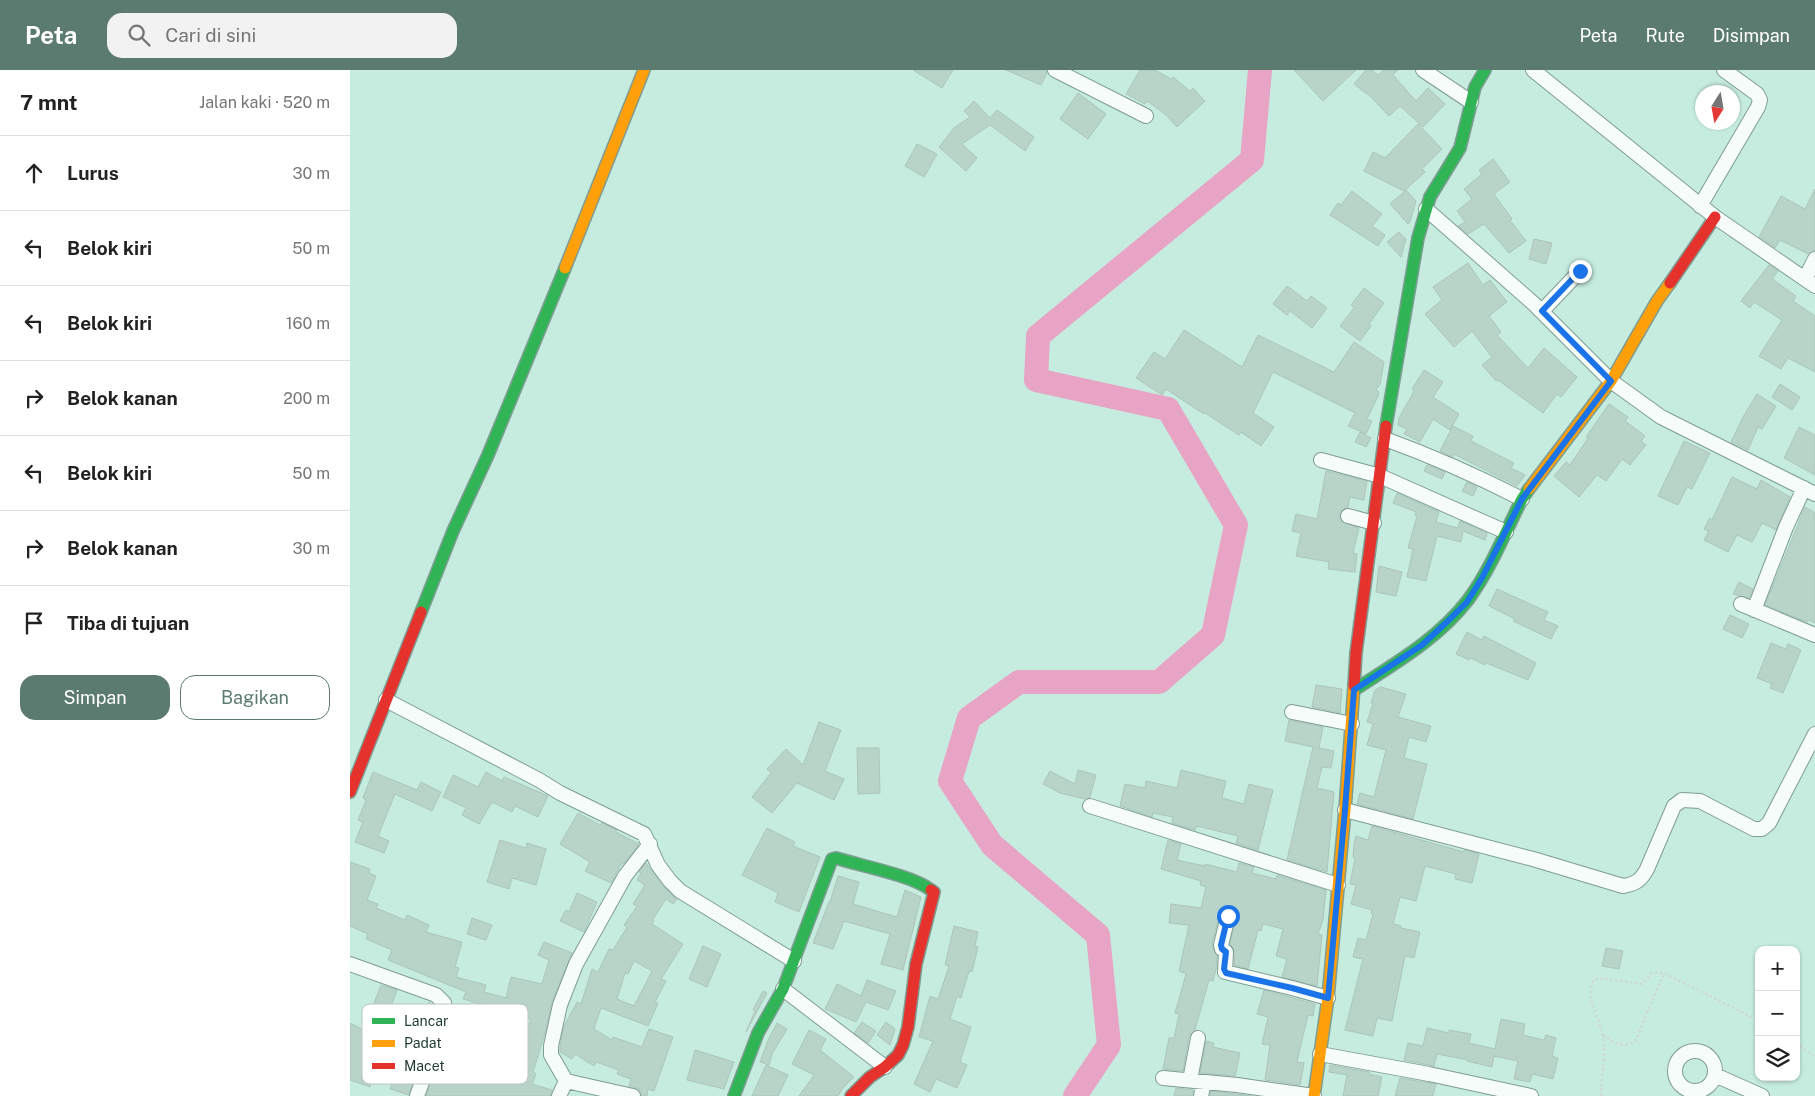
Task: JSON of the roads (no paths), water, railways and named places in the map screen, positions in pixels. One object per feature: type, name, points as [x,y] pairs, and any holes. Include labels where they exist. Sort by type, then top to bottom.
[{"type":"street","points":[[350,792],[453,531],[488,455],[540,331],[644,70]]},
{"type":"street","points":[[1055,70],[1146,116]]},
{"type":"street","points":[[1424,70],[1470,102]]},
{"type":"street","points":[[1163,1078],[1314,1096],[1328,998],[1352,724],[1356,653],[1389,403],[1418,238],[1426,209],[1438,184],[1460,148],[1475,86],[1485,70]]},
{"type":"street","points":[[1533,70],[1700,206],[1810,282],[1815,259]]},
{"type":"street","points":[[1700,206],[1758,107],[1760,100],[1757,94],[1724,70]]},
{"type":"street","points":[[1426,209],[1542,311],[1611,381],[1661,417],[1810,491],[1786,527],[1754,610]]},
{"type":"street","points":[[1354,690],[1422,645],[1467,602],[1482,578],[1522,499],[1611,381],[1657,301],[1715,217]]},
{"type":"street","points":[[1542,311],[1580,271]]},
{"type":"street","points":[[1385,439],[1426,453],[1522,499]]},
{"type":"street","points":[[1321,460],[1380,476],[1506,532]]},
{"type":"street","points":[[1348,516],[1374,522]]},
{"type":"street","points":[[1740,604],[1815,634]]},
{"type":"street","points":[[386,700],[540,780],[560,793],[644,834],[658,865],[680,891],[794,961]]},
{"type":"street","points":[[1292,712],[1352,724]]},
{"type":"street","points":[[1345,810],[1533,859],[1623,886],[1634,884],[1642,879],[1674,806],[1682,800],[1700,801],[1754,829],[1762,828],[1769,823],[1815,734]]},
{"type":"street","points":[[1090,806],[1338,885]]},
{"type":"street","points":[[633,1096],[566,1081],[551,1055],[551,1046],[560,1005],[576,964],[625,876],[650,844]]},
{"type":"street","points":[[734,1096],[758,1034],[783,989],[832,859],[836,858],[908,880],[933,890],[934,895],[916,964],[908,1028],[903,1045],[898,1055],[886,1067],[870,1077],[851,1096]]},
{"type":"street","points":[[1228,916],[1221,945],[1222,949],[1226,952],[1224,969],[1226,973],[1328,998]]},
{"type":"street","points":[[350,964],[436,995],[444,1004]]},
{"type":"street","points":[[783,989],[886,1067]]},
{"type":"street","points":[[1190,1080],[1198,1038]]},
{"type":"street","points":[[1694,1052],[1706,1055],[1713,1064],[1715,1075],[1713,1081],[1705,1089],[1686,1093],[1675,1071],[1679,1060],[1683,1056],[1694,1052]]},
{"type":"street","points":[[1320,1054],[1429,1074],[1532,1096]]},
{"type":"street","points":[[1715,1075],[1762,1096]]},
{"type":"street","points":[[559,1096],[566,1081]]},
{"type":"street","points":[[1200,1096],[1204,1082]]},
{"type":"street","points":[[417,1096],[421,1084]]},
{"type":"waterway","points":[[1075,1096],[1109,1045],[1098,935],[992,845],[950,781],[969,718],[1019,682],[1159,682],[1213,635],[1236,525],[1168,409],[1036,380],[1038,336],[1252,160],[1260,70]]}]
